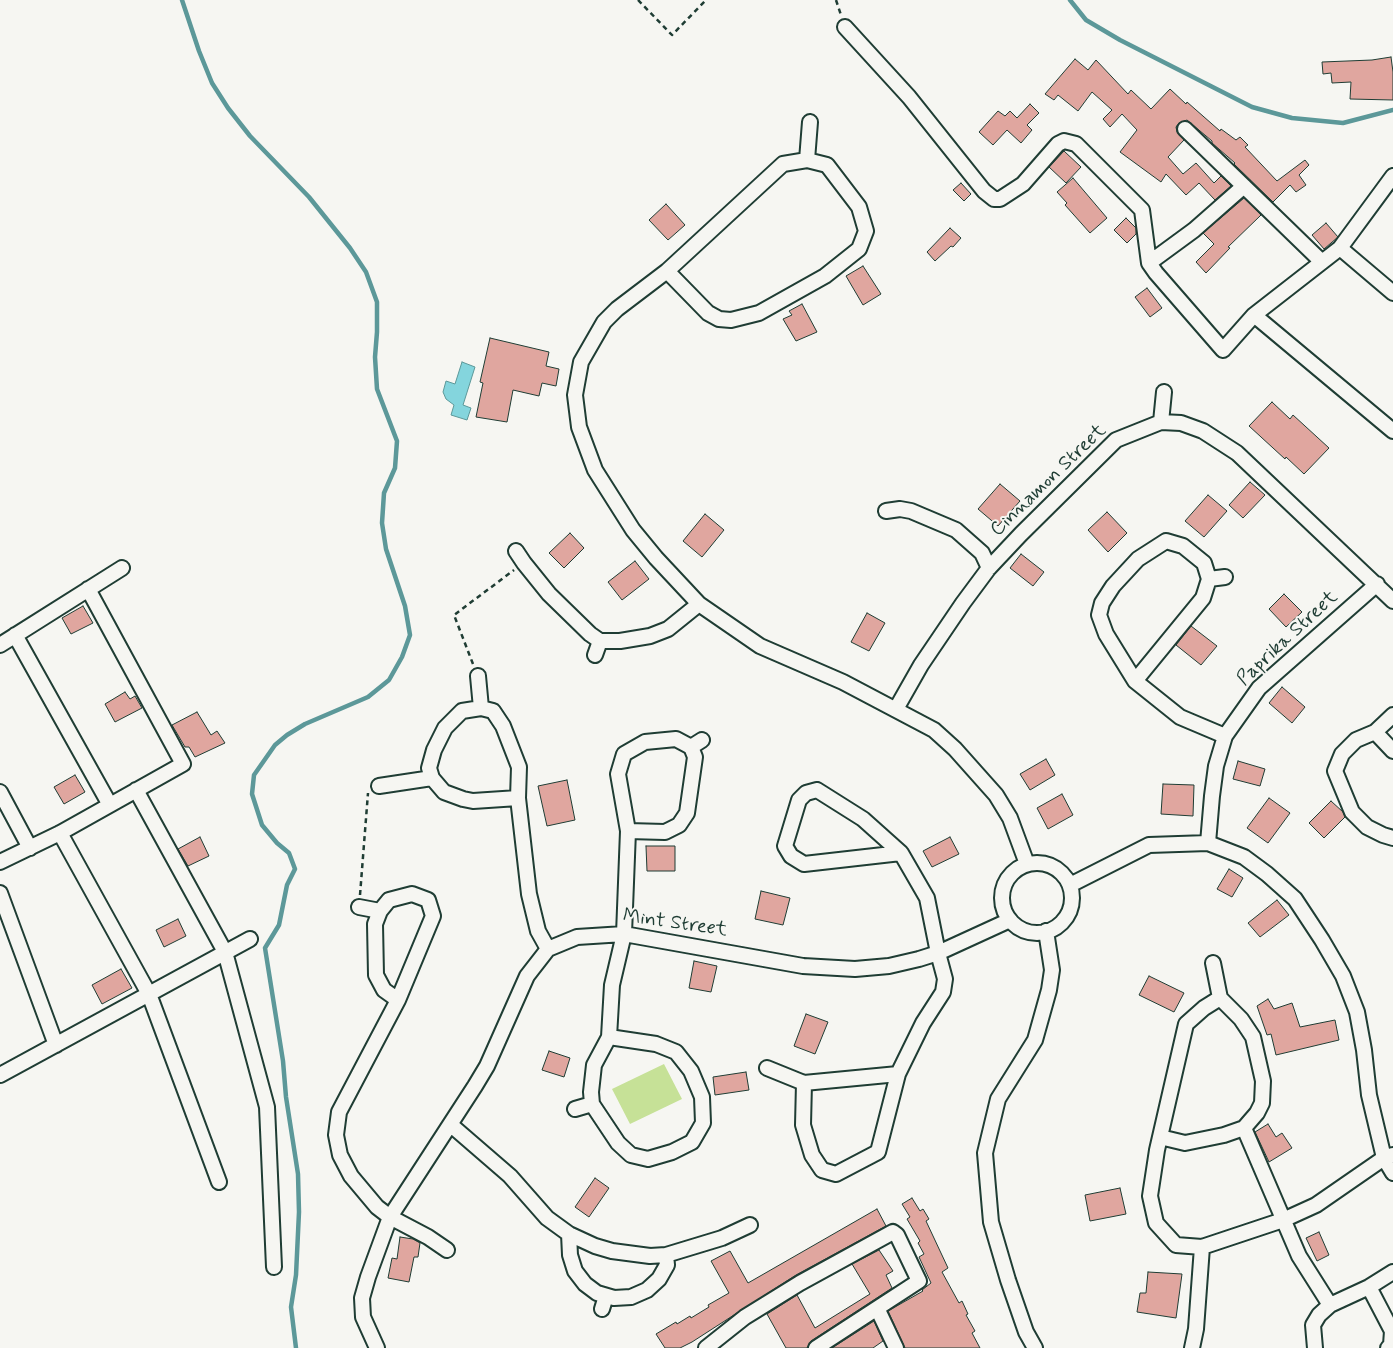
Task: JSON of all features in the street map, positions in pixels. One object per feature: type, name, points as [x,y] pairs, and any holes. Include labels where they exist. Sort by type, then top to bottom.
[{"type":"street","points":[[845,27],[909,97],[984,191],[994,199],[1000,199],[1023,184],[1058,144],[1064,141],[1076,144],[1142,210],[1149,263],[1223,350],[1254,315],[1340,248],[1393,176]]},
{"type":"street","points":[[807,160],[810,122]]},
{"type":"street","points":[[1185,129],[1322,262]]},
{"type":"street","points":[[667,270],[708,313],[719,319],[732,320],[759,313],[825,276],[859,249],[866,231],[859,208],[827,165],[807,160],[783,164],[667,270],[617,309],[604,322],[581,362],[575,395],[578,427],[595,470],[633,530],[698,604],[760,646],[843,682],[934,730],[996,795],[1010,818],[1027,864]]},
{"type":"street","points":[[1149,263],[1194,230],[1244,186]]},
{"type":"street","points":[[1340,248],[1393,293]]},
{"type":"street","points":[[1254,315],[1393,431]]},
{"type":"street","points":[[1161,422],[1164,392]]},
{"type":"street","name":"Cinnamon Street","points":[[896,709],[921,665],[989,568],[1116,440],[1161,422],[1181,423],[1203,431],[1237,453],[1393,601]]},
{"type":"street","points":[[886,511],[911,511],[956,530],[982,553],[989,568]]},
{"type":"street","points":[[1135,681],[1203,598],[1209,579],[1204,563],[1183,546],[1166,541],[1138,559],[1113,586],[1102,603],[1099,615],[1106,634],[1135,681],[1180,717],[1225,736]]},
{"type":"street","points":[[516,551],[555,600],[590,634],[600,641],[620,641],[650,636],[668,628],[698,604]]},
{"type":"street","points":[[0,645],[122,568]]},
{"type":"street","points":[[1209,579],[1225,577]]},
{"type":"street","name":"Paprika Street","points":[[1208,843],[1216,766],[1225,736],[1259,688],[1377,584]]},
{"type":"street","points":[[0,862],[60,833],[183,764],[88,589]]},
{"type":"street","points":[[15,635],[110,805]]},
{"type":"street","points":[[595,655],[600,641]]},
{"type":"street","points":[[478,676],[481,708]]},
{"type":"street","points":[[518,798],[473,801],[463,799],[444,792],[432,778],[429,768],[434,750],[445,728],[462,711],[481,708],[493,711],[503,726],[519,767],[518,798],[529,894],[538,931],[548,949]]},
{"type":"street","points":[[1393,715],[1375,732],[1356,740],[1342,754],[1335,771],[1352,812],[1367,827],[1393,838]]},
{"type":"street","points":[[1375,732],[1393,750]]},
{"type":"street","points":[[609,1038],[656,1044],[676,1052],[691,1071],[702,1097],[703,1123],[692,1142],[672,1152],[648,1159],[630,1155],[618,1143],[592,1104],[591,1092],[594,1065],[609,1038],[612,985],[624,934],[628,831],[618,774],[624,754],[645,742],[676,739],[697,743],[687,813],[679,825],[665,832],[628,831]]},
{"type":"street","points":[[379,786],[432,778]]},
{"type":"street","points":[[804,1083],[803,1125],[812,1156],[822,1170],[836,1174],[878,1152],[898,1074],[923,1023],[943,992],[945,979],[927,898],[901,854],[863,819],[817,790],[804,788],[785,846],[792,856],[804,864],[901,854]]},
{"type":"street","points":[[136,790],[225,952],[267,1107],[274,1267]]},
{"type":"street","points":[[0,792],[30,848]]},
{"type":"street","points":[[60,833],[149,994],[219,1182]]},
{"type":"street","points":[[1070,885],[1149,845],[1208,843],[1244,857],[1267,874],[1295,899],[1343,976],[1356,1012],[1364,1050],[1369,1095],[1393,1173]]},
{"type":"street","points":[[1037,863],[1052,866],[1064,876],[1070,885],[1072,894],[1068,913],[1055,928],[1046,931],[1026,931],[1017,927],[1004,910],[1002,899],[1004,888],[1013,873],[1027,864],[1037,863]]},
{"type":"street","points":[[0,893],[6,923],[56,1045]]},
{"type":"street","points":[[398,1000],[384,990],[376,975],[375,924],[380,911],[389,900],[412,894],[428,900],[433,916],[398,1000],[339,1112],[336,1135],[340,1156],[351,1176],[377,1207],[390,1217],[428,1237],[447,1250]]},
{"type":"street","points":[[359,907],[380,911]]},
{"type":"street","name":"Mint Street","points":[[377,1348],[363,1317],[362,1298],[368,1276],[390,1217],[452,1125],[486,1066],[527,976],[548,949],[577,937],[624,934],[803,966],[855,969],[890,966],[918,960],[938,953],[1010,920]]},
{"type":"street","points":[[1035,1348],[1026,1332],[991,1222],[985,1153],[998,1099],[1035,1040],[1049,990],[1052,970],[1046,931]]},
{"type":"street","points":[[0,1076],[250,939]]},
{"type":"street","points":[[1160,1138],[1185,1142],[1224,1136],[1244,1128],[1257,1113],[1262,1103],[1263,1081],[1252,1037],[1241,1019],[1220,998],[1213,964]]},
{"type":"street","points":[[1220,998],[1204,1008],[1186,1024],[1160,1138],[1150,1196],[1156,1224],[1176,1245],[1202,1246],[1283,1220],[1316,1205],[1389,1156]]},
{"type":"street","points":[[767,1068],[804,1083],[898,1074]]},
{"type":"street","points":[[575,1109],[592,1104]]},
{"type":"street","points":[[452,1125],[510,1176],[547,1218],[569,1234],[595,1246],[612,1251],[650,1256],[666,1255],[722,1238],[750,1225]]},
{"type":"street","points":[[1244,1128],[1300,1256],[1330,1305]]},
{"type":"street","points":[[708,1347],[752,1312],[893,1232],[897,1235],[919,1281],[878,1310],[816,1348]]},
{"type":"street","points":[[569,1234],[570,1255],[575,1271],[585,1284],[597,1292],[604,1302],[614,1298],[631,1297],[647,1290],[659,1279],[667,1265],[666,1255]]},
{"type":"street","points":[[1192,1348],[1196,1329],[1202,1246]]},
{"type":"street","points":[[1315,1348],[1313,1325],[1319,1315],[1330,1305],[1369,1287],[1393,1272]]},
{"type":"street","points":[[1369,1287],[1392,1331],[1391,1346]]},
{"type":"street","points":[[878,1310],[896,1348]]},
{"type":"path","points":[[638,0],[672,35],[706,0]]},
{"type":"path","points":[[478,676],[454,615],[524,563]]},
{"type":"path","points":[[359,907],[368,790],[379,786]]},
{"type":"green space","points":[[664,1064],[682,1099],[630,1124],[612,1089]]},
{"type":"water","points":[[462,362],[475,367],[463,405],[471,408],[467,420],[451,415],[454,405],[446,399],[443,392],[446,381],[455,384]]},
{"type":"building","points":[[1391,57],[1393,100],[1350,99],[1351,82],[1332,83],[1331,73],[1323,74],[1322,62],[1372,60]]},
{"type":"building","points":[[1075,59],[1088,70],[1096,60],[1128,94],[1131,90],[1151,109],[1170,89],[1220,131],[1221,129],[1236,140],[1240,137],[1248,145],[1245,147],[1277,181],[1305,160],[1309,165],[1299,175],[1306,185],[1296,192],[1290,185],[1273,202],[1212,141],[1187,120],[1179,123],[1176,127],[1177,132],[1184,140],[1168,157],[1183,174],[1196,163],[1214,183],[1221,176],[1231,186],[1215,200],[1199,183],[1186,195],[1166,174],[1161,182],[1120,152],[1137,130],[1122,114],[1110,127],[1103,119],[1112,110],[1092,92],[1078,111],[1058,95],[1054,100],[1045,94]]},
{"type":"building","points":[[1030,104],[1039,113],[1027,125],[1032,130],[1021,143],[1007,130],[993,145],[979,132],[998,111],[1005,116],[1010,111],[1017,118]]},
{"type":"building","points":[[1064,151],[1081,167],[1066,183],[1049,167]]},
{"type":"building","points":[[1073,178],[1107,218],[1090,233],[1065,205],[1067,203],[1057,192]]},
{"type":"building","points":[[961,183],[971,194],[964,201],[953,190]]},
{"type":"building","points":[[1244,198],[1261,215],[1228,247],[1230,248],[1206,273],[1196,262],[1214,244],[1203,233]]},
{"type":"building","points":[[666,204],[685,225],[668,240],[649,220]]},
{"type":"building","points":[[1126,218],[1136,228],[1136,234],[1127,243],[1114,230]]},
{"type":"building","points":[[1326,223],[1338,237],[1324,249],[1312,235]]},
{"type":"building","points":[[950,228],[961,238],[935,261],[927,252]]},
{"type":"building","points":[[863,266],[881,294],[863,305],[846,276]]},
{"type":"building","points":[[1147,288],[1162,308],[1150,317],[1135,297]]},
{"type":"building","points":[[802,304],[817,332],[796,341],[783,319],[792,315],[789,311]]},
{"type":"building","points":[[490,338],[549,352],[546,366],[559,369],[556,386],[542,383],[539,396],[513,390],[507,422],[476,417],[483,383],[480,382]]},
{"type":"building","points":[[1272,402],[1290,419],[1293,415],[1329,448],[1304,474],[1249,426]]},
{"type":"building","points":[[1250,482],[1265,495],[1243,518],[1229,505]]},
{"type":"building","points":[[1000,484],[1020,501],[998,526],[978,509]]},
{"type":"building","points":[[1208,495],[1227,511],[1204,537],[1185,521]]},
{"type":"building","points":[[1107,512],[1127,533],[1108,552],[1088,530]]},
{"type":"building","points":[[705,514],[724,530],[702,557],[683,541]]},
{"type":"building","points":[[570,533],[584,548],[564,568],[549,553]]},
{"type":"building","points":[[1021,554],[1044,572],[1033,586],[1010,568]]},
{"type":"building","points":[[635,561],[649,579],[622,600],[608,582]]},
{"type":"building","points":[[1284,594],[1302,612],[1286,627],[1269,609]]},
{"type":"building","points":[[83,606],[93,623],[71,634],[62,618]]},
{"type":"building","points":[[867,613],[885,623],[869,651],[851,642]]},
{"type":"building","points":[[1191,626],[1217,646],[1201,665],[1176,645]]},
{"type":"building","points":[[1282,687],[1305,707],[1292,723],[1269,703]]},
{"type":"building","points":[[125,692],[130,699],[135,696],[142,708],[115,722],[105,704]]},
{"type":"building","points":[[197,712],[211,735],[217,731],[225,743],[195,757],[189,747],[185,747],[172,725]]},
{"type":"building","points":[[1046,759],[1055,775],[1030,790],[1020,774]]},
{"type":"building","points":[[1238,761],[1265,769],[1260,786],[1233,779]]},
{"type":"building","points":[[75,775],[85,792],[64,804],[54,787]]},
{"type":"building","points":[[567,780],[575,820],[547,826],[538,786]]},
{"type":"building","points":[[1163,784],[1194,785],[1193,816],[1161,814]]},
{"type":"building","points":[[1062,794],[1073,815],[1048,829],[1037,808]]},
{"type":"building","points":[[1269,798],[1290,813],[1268,843],[1247,828]]},
{"type":"building","points":[[1331,801],[1343,812],[1345,817],[1324,838],[1309,823]]},
{"type":"building","points":[[200,837],[209,856],[188,866],[178,849]]},
{"type":"building","points":[[950,837],[959,854],[932,867],[923,851]]},
{"type":"building","points":[[646,846],[675,846],[675,871],[647,871]]},
{"type":"building","points":[[1229,869],[1243,878],[1232,897],[1217,889]]},
{"type":"building","points":[[761,891],[790,898],[783,925],[755,919]]},
{"type":"building","points":[[1277,900],[1289,915],[1260,937],[1248,923]]},
{"type":"building","points":[[178,919],[186,936],[164,947],[156,930]]},
{"type":"building","points":[[694,961],[717,966],[711,992],[689,988]]},
{"type":"building","points":[[121,969],[132,988],[102,1004],[92,985]]},
{"type":"building","points":[[1149,976],[1184,993],[1174,1012],[1139,995]]},
{"type":"building","points":[[1268,999],[1274,1009],[1292,1003],[1300,1027],[1335,1020],[1339,1040],[1276,1055],[1271,1034],[1267,1035],[1257,1006]]},
{"type":"building","points":[[806,1014],[828,1022],[815,1054],[794,1046]]},
{"type":"building","points":[[549,1051],[570,1058],[564,1077],[542,1070]]},
{"type":"building","points":[[746,1072],[749,1090],[715,1095],[713,1077]]},
{"type":"building","points":[[1268,1124],[1276,1137],[1282,1133],[1292,1148],[1269,1162],[1255,1132]]},
{"type":"building","points":[[595,1178],[609,1188],[589,1217],[575,1207]]},
{"type":"building","points":[[1120,1188],[1126,1214],[1090,1221],[1085,1195]]},
{"type":"building","points":[[912,1198],[920,1211],[923,1209],[929,1219],[926,1221],[948,1268],[942,1272],[959,1303],[962,1301],[968,1314],[966,1315],[975,1331],[972,1333],[980,1348],[905,1348],[888,1311],[923,1291],[931,1283],[919,1257],[924,1254],[918,1243],[920,1241],[907,1219],[910,1217],[902,1204]]},
{"type":"building","points":[[877,1209],[886,1226],[796,1275],[692,1342],[680,1348],[665,1348],[656,1334],[676,1322],[677,1324],[690,1316],[691,1318],[709,1307],[708,1305],[729,1293],[711,1261],[730,1251],[748,1283]]},
{"type":"building","points":[[1319,1232],[1329,1255],[1317,1261],[1306,1238]]},
{"type":"building","points":[[400,1237],[413,1239],[420,1243],[418,1257],[414,1257],[409,1282],[388,1278],[392,1258],[397,1259]]},
{"type":"building","points":[[879,1250],[893,1271],[886,1275],[892,1288],[811,1341],[807,1348],[786,1348],[767,1314],[797,1295],[815,1328],[870,1294],[852,1264]]},
{"type":"building","points":[[1148,1272],[1182,1274],[1176,1318],[1137,1312],[1140,1293],[1146,1293]]},
{"type":"building","points":[[874,1321],[883,1341],[873,1348],[832,1348]]},
{"type":"waterway","points":[[182,0],[212,83],[228,108],[250,136],[309,197],[350,248],[366,272],[377,302],[375,357],[377,389],[397,441],[395,468],[384,493],[382,523],[386,549],[405,606],[410,635],[402,657],[389,680],[368,697],[305,724],[287,735],[275,745],[254,775],[252,794],[262,825],[277,843],[289,853],[295,869],[287,885],[279,925],[265,948],[298,1174],[299,1212],[296,1275],[291,1307],[296,1348]]},
{"type":"waterway","points":[[1070,0],[1086,20],[1120,40],[1252,107],[1292,118],[1343,123],[1393,110]]}]
